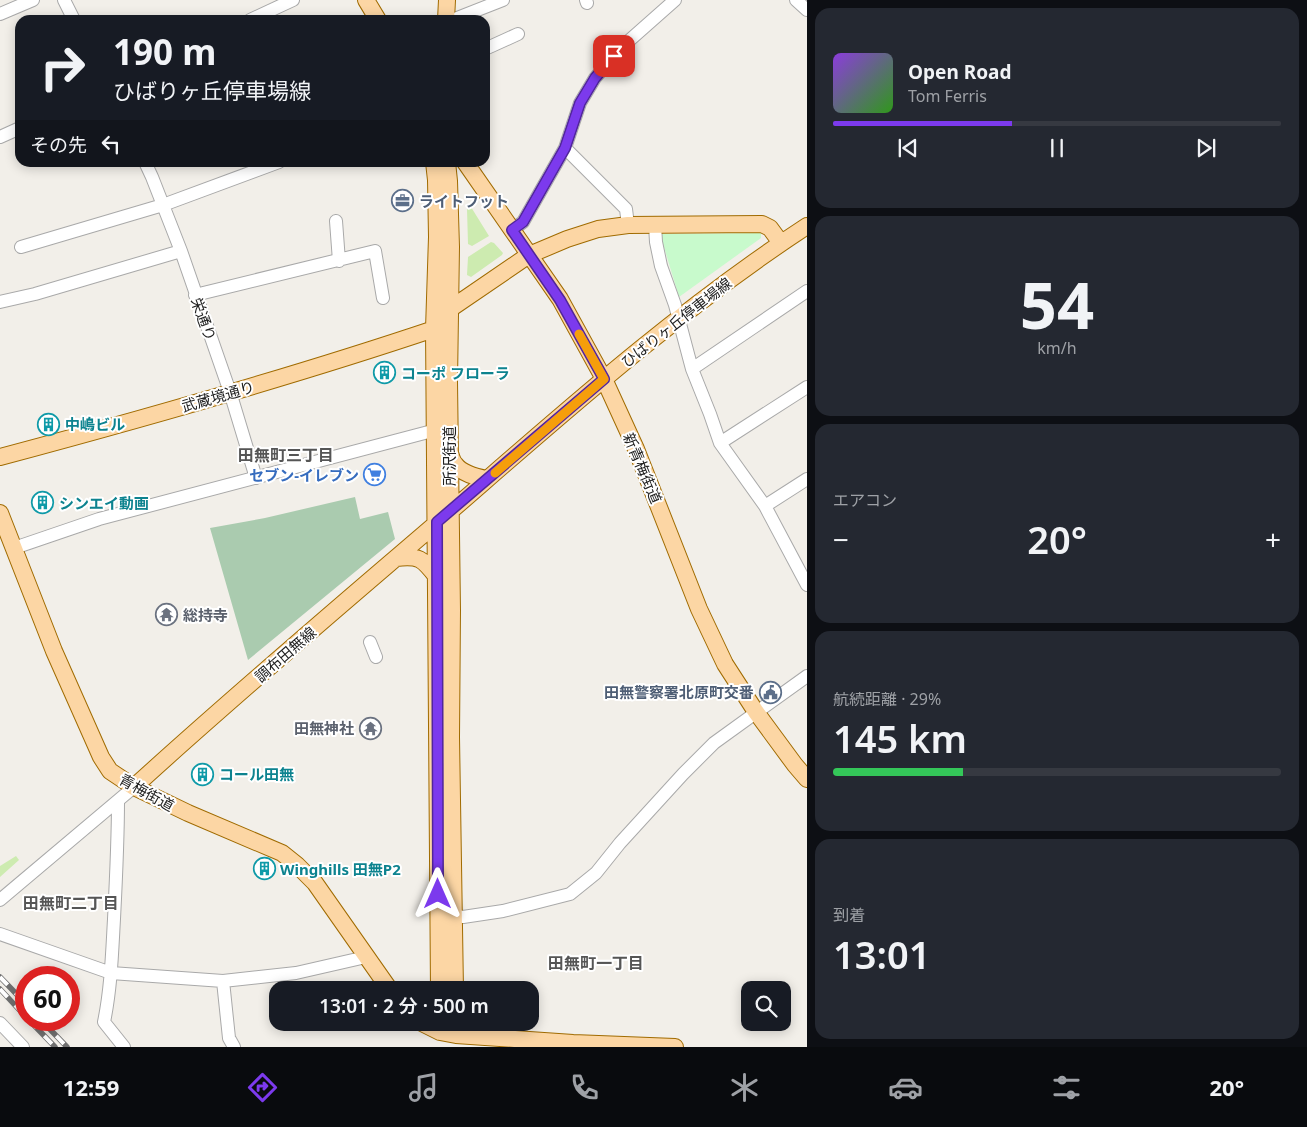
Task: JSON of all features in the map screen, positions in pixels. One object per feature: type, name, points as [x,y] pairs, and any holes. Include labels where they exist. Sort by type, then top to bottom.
[{"type":"main road","points":[[366,0],[375,15]]},
{"type":"main road","points":[[446,15],[447,0]]},
{"type":"main road","name":"所沢街道","points":[[435,167],[437,237],[434,329],[437,522],[439,981]]},
{"type":"main road","name":"所沢街道","points":[[448,167],[450,211],[451,737],[455,981]]},
{"type":"main road","name":"新青梅街道","points":[[468,167],[560,300],[604,379],[636,449],[699,609],[725,664],[756,712],[807,779]]},
{"type":"main road","points":[[450,309],[529,255],[567,239],[598,229],[628,225],[762,224],[770,228],[782,243]]},
{"type":"main road","name":"ひばりヶ丘停車場線","points":[[437,522],[678,318],[807,226]]},
{"type":"main road","name":"武蔵境通り","points":[[0,457],[144,418],[375,349],[434,329]]},
{"type":"main road","points":[[450,453],[455,464],[466,473],[474,477],[487,479]]},
{"type":"main road","name":"青梅街道","points":[[0,513],[54,651],[101,757],[110,771],[134,787],[282,854],[297,865],[315,883],[383,981]]},
{"type":"main road","name":"調布田無線","points":[[134,787],[216,713],[437,522]]},
{"type":"main road","points":[[396,558],[410,556],[420,559],[427,564],[436,576]]},
{"type":"main road","points":[[448,1034],[573,1043],[675,1047]]},
{"type":"street","points":[[0,14],[33,0]]},
{"type":"street","points":[[64,0],[72,15]]},
{"type":"street","points":[[261,15],[293,0]]},
{"type":"street","points":[[465,15],[503,0]]},
{"type":"street","points":[[512,230],[523,222],[565,148],[580,103],[595,78],[623,46],[675,0]]},
{"type":"street","points":[[796,0],[807,10]]},
{"type":"street","points":[[490,47],[518,34]]},
{"type":"street","points":[[0,137],[15,130]]},
{"type":"street","points":[[565,148],[626,209],[628,225]]},
{"type":"street","name":"栄通り","points":[[147,167],[181,251],[230,392],[256,478]]},
{"type":"street","points":[[21,247],[163,205],[266,167]]},
{"type":"street","points":[[336,221],[339,261]]},
{"type":"street","points":[[655,225],[661,266],[675,305],[692,369],[720,444],[765,506],[805,576]]},
{"type":"street","points":[[0,302],[35,294],[181,251]]},
{"type":"street","points":[[195,295],[375,251],[383,298]]},
{"type":"street","points":[[692,369],[807,291]]},
{"type":"street","points":[[720,444],[807,387]]},
{"type":"street","points":[[14,548],[99,519],[436,430]]},
{"type":"street","points":[[765,506],[807,480]]},
{"type":"street","points":[[370,642],[376,657]]},
{"type":"street","points":[[455,915],[463,917],[503,911],[570,894],[596,873],[620,843],[714,743],[807,676]]},
{"type":"street","points":[[0,900],[134,787]]},
{"type":"street","points":[[118,801],[117,868],[111,973],[104,1022],[124,1047]]},
{"type":"street","points":[[0,934],[111,973],[223,981],[296,973],[366,957]]},
{"type":"street","points":[[223,981],[229,1038],[234,1047]]},
{"type":"street","points":[[0,1023],[23,1047]]},
{"type":"green space","points":[[471,207],[489,236],[472,246],[468,244],[467,209]]},
{"type":"green space","points":[[761,233],[761,238],[679,297],[660,234]]},
{"type":"green space","points":[[491,242],[503,253],[502,255],[471,277],[467,275],[468,257]]},
{"type":"green space","points":[[355,497],[360,519],[388,512],[395,539],[248,660],[210,528],[265,518]]},
{"type":"green space","points":[[16,856],[19,860],[0,877],[0,866]]},
{"type":"railway","points":[[0,977],[15,993]]},
{"type":"railway","points":[[0,989],[15,1005]]},
{"type":"railway","points":[[40,1031],[55,1047]]},
{"type":"railway","points":[[52,1031],[67,1047]]},
{"type":"slow traffic","points":[[495,473],[604,379],[579,334]]},
{"type":"place","name":"ライトフット","points":[[403,201]]},
{"type":"place","name":"コーポ フローラ","points":[[385,373]]},
{"type":"place","name":"中嶋ビル","points":[[49,424]]},
{"type":"place","name":"セブン-イレブン","points":[[375,475]]},
{"type":"place","name":"シンエイ動画","points":[[43,503]]},
{"type":"place","name":"総持寺","points":[[167,615]]},
{"type":"place","name":"田無警察署北原町交番","points":[[770,692]]},
{"type":"place","name":"田無神社","points":[[370,728]]},
{"type":"place","name":"コール田無","points":[[203,774]]},
{"type":"place","name":"Winghills 田無P2","points":[[264,869]]},
{"type":"district","name":"田無町三丁目","points":[[286,455]]},
{"type":"district","name":"田無町二丁目","points":[[71,903]]},
{"type":"district","name":"田無町一丁目","points":[[596,963]]},
{"type":"route","points":[[438,894],[437,522],[604,379],[560,300],[512,230],[523,222],[565,148],[580,103],[595,78],[614,56]]}]
